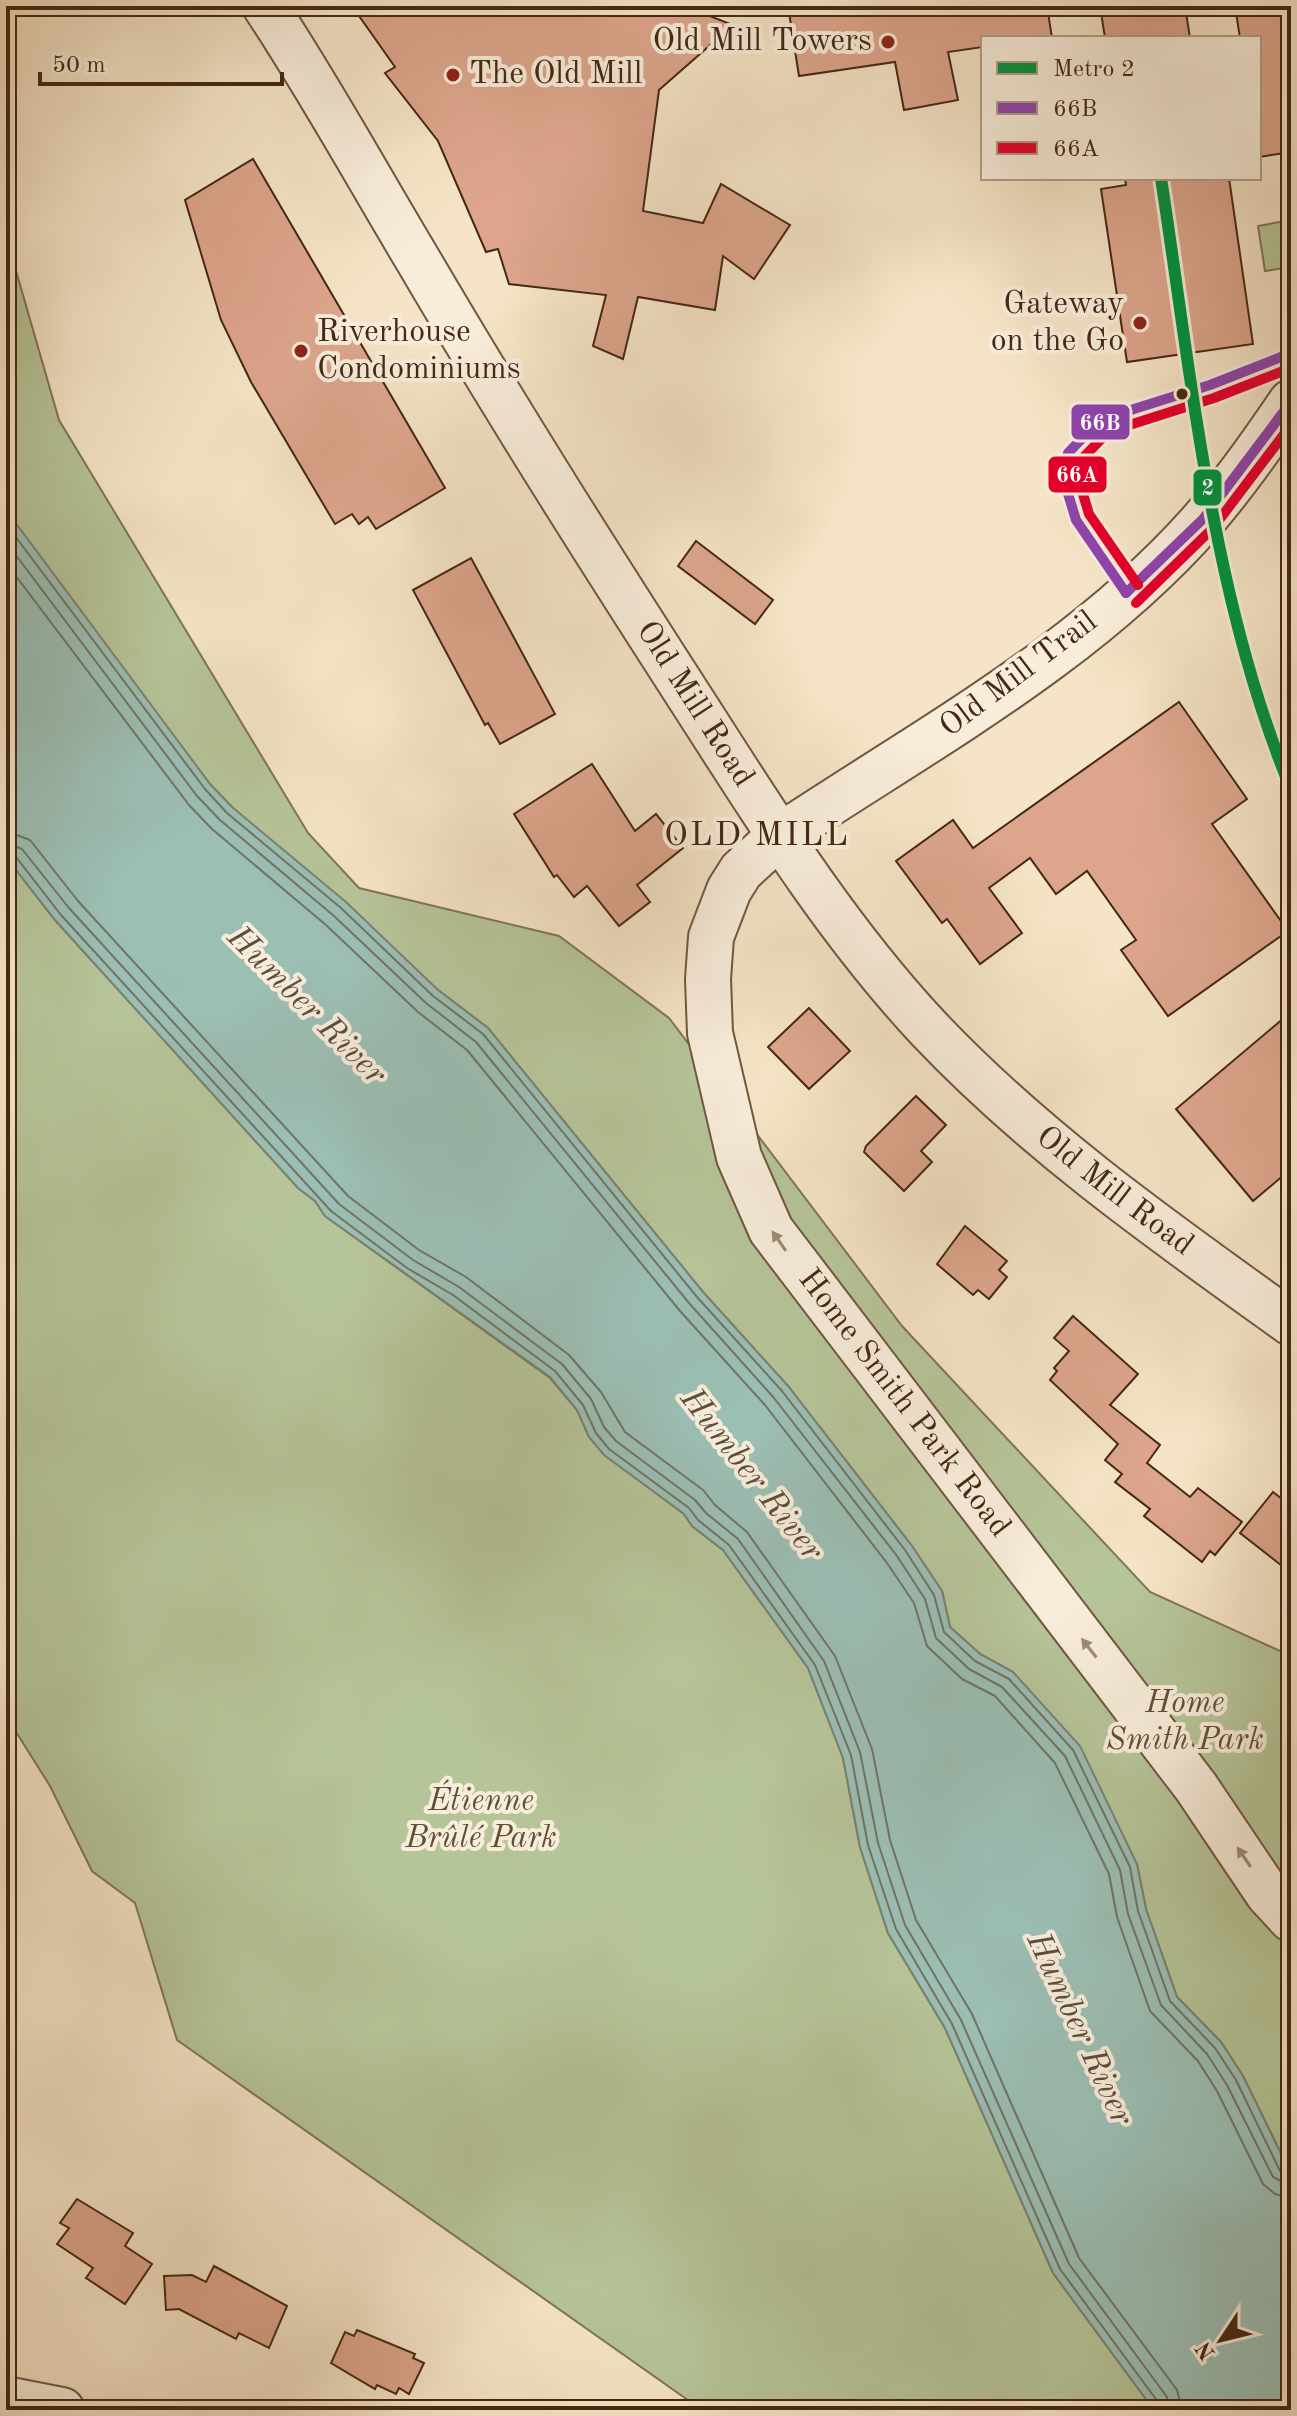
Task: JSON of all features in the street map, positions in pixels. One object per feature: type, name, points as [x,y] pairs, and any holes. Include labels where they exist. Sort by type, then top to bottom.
[{"type":"street","name":"Old Mill Road","points":[[265,6],[295,51],[552,485],[777,838],[834,915],[928,1028],[1026,1124],[1137,1212],[1291,1323]]},
{"type":"street","name":"Old Mill Trail","points":[[777,838],[1027,675],[1118,601],[1203,519],[1291,402]]},
{"type":"street","name":"Home Smith Park Road","points":[[777,838],[741,871],[729,890],[711,937],[708,979],[710,1033],[739,1157],[771,1230],[1196,1787],[1268,1894],[1291,1919]]},
{"type":"street","points":[[6,2399],[62,2410]]},
{"type":"green space","points":[[1291,220],[1291,267],[1265,271],[1258,226]]},
{"type":"green space","name":"Home Smith Park","points":[[6,236],[59,420],[308,833],[359,888],[559,936],[669,1018],[902,1326],[1150,1592],[1291,1656],[1291,2174],[1243,2076],[1221,2042],[1177,1997],[1146,1909],[1137,1864],[1013,1672],[980,1654],[950,1627],[942,1591],[912,1546],[788,1386],[703,1292],[488,1028],[438,990],[210,784],[39,559],[6,510]]},
{"type":"green space","name":"Étienne Brûlé Park","points":[[6,857],[55,920],[298,1188],[315,1201],[325,1216],[550,1378],[577,1410],[589,1437],[604,1454],[684,1514],[692,1526],[723,1550],[808,1668],[843,1758],[860,1847],[888,1933],[945,2028],[1053,2273],[1154,2410],[702,2410],[177,2040],[135,1903],[92,1871],[50,1786],[6,1716]]},
{"type":"water","name":"Humber River","points":[[6,510],[210,784],[232,807],[346,902],[438,990],[488,1028],[703,1292],[788,1386],[912,1546],[942,1591],[950,1627],[980,1654],[1013,1672],[1080,1746],[1137,1864],[1146,1909],[1177,1997],[1221,2042],[1243,2076],[1291,2174],[1291,2410],[1154,2410],[1053,2273],[945,2028],[888,1933],[860,1847],[843,1758],[808,1668],[723,1550],[692,1526],[684,1514],[604,1455],[589,1437],[577,1410],[550,1377],[325,1216],[315,1201],[298,1188],[55,920],[6,857]]},
{"type":"building","points":[[352,6],[684,6],[733,25],[659,90],[643,211],[703,223],[721,184],[790,225],[754,279],[723,256],[715,310],[638,297],[623,359],[593,346],[606,295],[509,284],[498,249],[486,252],[438,141],[385,73],[395,67]]},
{"type":"building","name":"Old Mill Towers","points":[[788,6],[1047,6],[1052,36],[981,36],[981,47],[948,52],[958,100],[904,110],[895,62],[799,76]]},
{"type":"building","points":[[1100,6],[1185,6],[1190,36],[1105,36]]},
{"type":"building","points":[[1235,6],[1291,6],[1291,152],[1261,157],[1261,36],[1240,36]]},
{"type":"building","name":"Riverhouse Condominiums","points":[[253,159],[445,488],[376,529],[368,517],[359,524],[352,514],[335,524],[251,382],[221,320],[185,200]]},
{"type":"building","points":[[1125,180],[1229,180],[1253,344],[1127,362],[1101,189],[1126,185]]},
{"type":"building","points":[[696,541],[773,600],[755,624],[678,566]]},
{"type":"building","points":[[471,558],[555,714],[500,744],[488,723],[485,725],[413,590]]},
{"type":"building","points":[[1179,702],[1247,799],[1212,824],[1288,931],[1168,1016],[1121,950],[1136,940],[1087,871],[1056,894],[1030,858],[989,888],[1022,933],[980,964],[947,919],[942,923],[896,861],[953,820],[973,848]]},
{"type":"building","points":[[592,764],[635,831],[656,814],[683,848],[637,885],[650,902],[619,926],[587,886],[574,897],[557,875],[554,877],[514,814]]},
{"type":"building","points":[[809,1008],[850,1051],[809,1089],[768,1047]]},
{"type":"building","points":[[1291,1012],[1291,1169],[1253,1201],[1176,1109]]},
{"type":"building","points":[[916,1096],[946,1125],[921,1151],[932,1162],[904,1191],[864,1152],[866,1146]]},
{"type":"building","points":[[965,1226],[1007,1261],[999,1270],[1007,1277],[989,1299],[978,1290],[973,1295],[937,1264]]},
{"type":"building","points":[[1073,1316],[1138,1374],[1110,1405],[1160,1445],[1147,1463],[1190,1497],[1198,1488],[1242,1522],[1215,1555],[1210,1551],[1202,1562],[1144,1516],[1150,1509],[1115,1482],[1122,1474],[1105,1460],[1118,1444],[1050,1380],[1057,1371],[1054,1368],[1069,1351],[1054,1338]]},
{"type":"building","points":[[1273,1492],[1291,1506],[1291,1573],[1240,1533]]},
{"type":"building","points":[[77,2199],[133,2233],[125,2246],[152,2264],[125,2304],[86,2278],[93,2268],[57,2244],[69,2228],[60,2223]]},
{"type":"building","points":[[214,2266],[287,2306],[269,2348],[239,2333],[236,2339],[179,2309],[166,2310],[164,2276],[192,2275],[206,2282]]},
{"type":"building","points":[[357,2330],[415,2354],[413,2358],[424,2363],[409,2394],[399,2388],[396,2394],[377,2385],[375,2389],[331,2363],[345,2332],[354,2336]]},
{"type":"metro line","name":"2","points":[[1161,180],[1195,410],[1223,565],[1264,716],[1291,789]]},
{"type":"transit line","name":"66B","points":[[1126,593],[1076,520],[1062,474],[1068,453],[1096,424],[1115,415],[1210,385],[1291,353]]},
{"type":"transit line","name":"66A","points":[[1138,585],[1089,514],[1077,474],[1081,460],[1104,436],[1120,428],[1214,398],[1291,368]]},
{"type":"transit line","name":"66B","points":[[1126,593],[1203,519],[1291,402]]},
{"type":"transit line","name":"66A","points":[[1136,603],[1213,528],[1291,425]]},
{"type":"place","name":"Old Mill Towers","points":[[888,42]]},
{"type":"place","name":"The Old Mill","points":[[453,75]]},
{"type":"place","name":"Gateway on the Go","points":[[1140,323]]},
{"type":"place","name":"Riverhouse Condominiums","points":[[301,351]]},
{"type":"district","name":"OLD MILL","points":[[757,836]]}]
